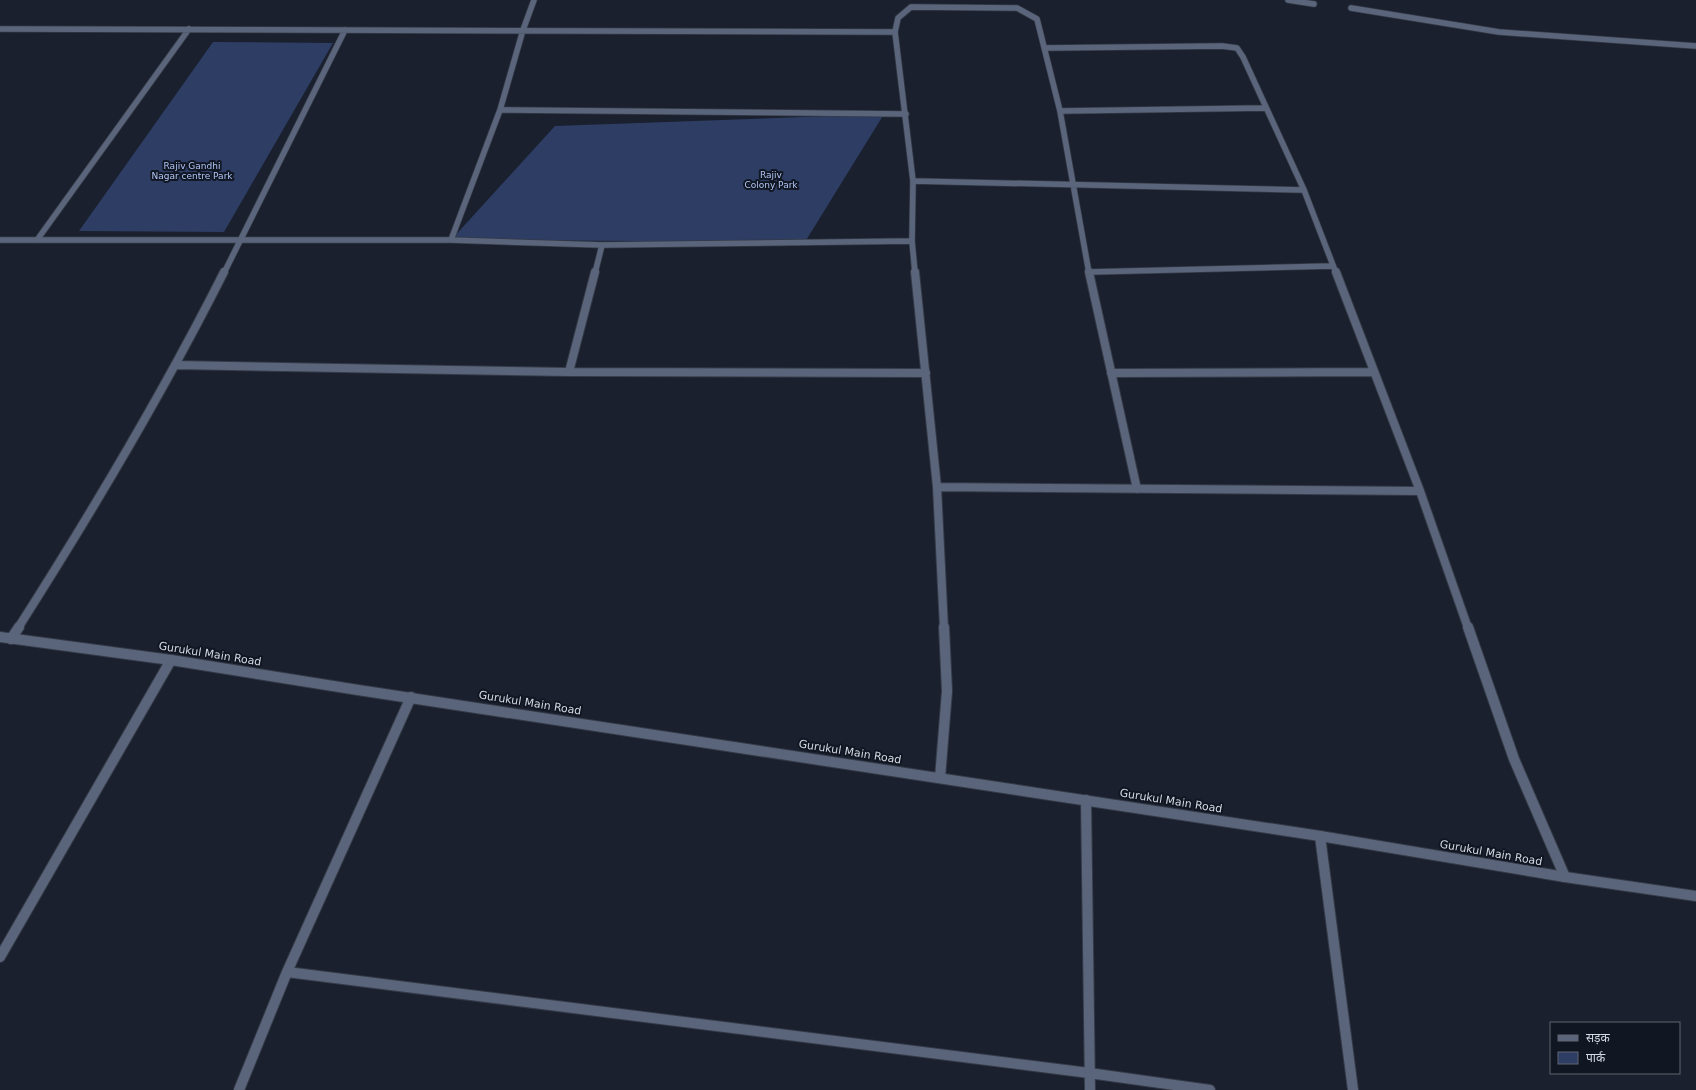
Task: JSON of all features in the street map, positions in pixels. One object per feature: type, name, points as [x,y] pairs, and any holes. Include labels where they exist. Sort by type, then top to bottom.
[{"type":"street","points":[[450,240],[500,110],[523,30],[534,0]]},
{"type":"street","points":[[1288,0],[1314,4]]},
{"type":"street","points":[[940,778],[947,691],[938,487],[912,241],[913,181],[895,32],[898,18],[911,8],[1017,8],[1037,19],[1060,111],[1089,272],[1137,489]]},
{"type":"street","points":[[1351,8],[1498,32],[1696,46]]},
{"type":"street","points":[[0,29],[895,32]]},
{"type":"street","points":[[37,240],[190,29]]},
{"type":"street","points":[[11,639],[65,554],[176,365],[241,240],[345,30]]},
{"type":"street","points":[[1045,48],[1222,46],[1237,48],[1243,57],[1265,108],[1304,190],[1332,266],[1420,491],[1514,759],[1565,877]]},
{"type":"street","points":[[1060,111],[1265,108]]},
{"type":"street","points":[[500,110],[906,114]]},
{"type":"street","points":[[913,181],[1073,186],[1304,190]]},
{"type":"street","points":[[0,240],[450,240],[602,245],[912,241]]},
{"type":"street","points":[[569,372],[602,245]]},
{"type":"street","points":[[1089,272],[1332,266]]},
{"type":"street","points":[[176,365],[569,372],[926,373]]},
{"type":"street","points":[[1111,373],[1374,372]]},
{"type":"street","points":[[938,487],[1420,491]]},
{"type":"street","name":"Gurukul Main Road","points":[[0,637],[171,660],[1320,836],[1565,877],[1696,896]]},
{"type":"street","points":[[0,957],[171,660]]},
{"type":"street","points":[[239,1090],[287,972],[411,697]]},
{"type":"street","points":[[1086,800],[1090,1090]]},
{"type":"street","points":[[1320,836],[1352,1090]]},
{"type":"street","points":[[287,972],[1089,1073],[1210,1090]]},
{"type":"green space","name":"Rajiv Gandhi Nagar centre Park","points":[[213,42],[333,43],[224,232],[79,231]]},
{"type":"green space","name":"Rajiv Colony Park","points":[[884,114],[805,242],[451,240],[555,126]]}]
